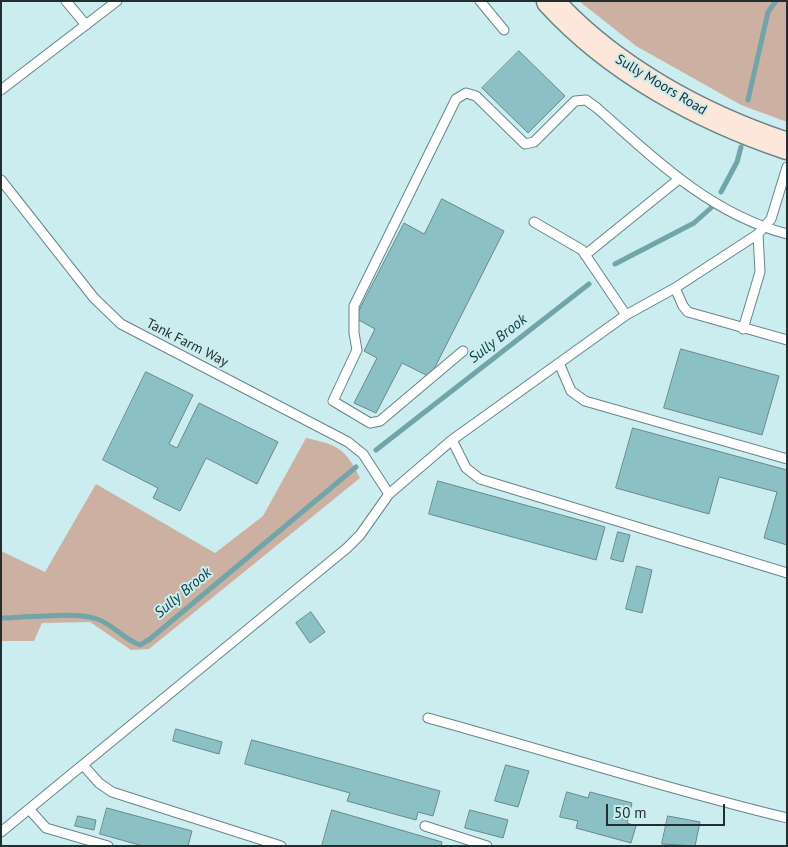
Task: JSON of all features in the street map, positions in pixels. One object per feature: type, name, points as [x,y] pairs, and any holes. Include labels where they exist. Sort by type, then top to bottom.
[{"type":"main road","name":"Sully Moors Road","points":[[550,1],[603,49],[668,92],[740,128],[787,146]]},
{"type":"lane","points":[[66,1],[86,25]]},
{"type":"lane","points":[[1,90],[117,1]]},
{"type":"lane","points":[[480,1],[504,30]]},
{"type":"lane","points":[[463,351],[380,421],[370,423],[332,401],[357,350],[354,333],[354,306],[456,99],[466,93],[476,96],[525,144],[534,142],[575,101],[586,100],[679,179],[711,202],[762,231],[787,234]]},
{"type":"lane","points":[[1,832],[347,548],[360,536],[389,494],[452,440],[626,315],[674,288],[762,231],[771,220],[787,167]]},
{"type":"lane","points":[[585,255],[679,179]]},
{"type":"lane","name":"Tank Farm Way","points":[[1,180],[94,298],[121,324],[348,442],[363,454],[389,494]]},
{"type":"lane","points":[[534,222],[582,250],[626,315]]},
{"type":"lane","points":[[742,329],[760,272],[762,231]]},
{"type":"lane","points":[[674,288],[688,312],[742,329],[787,340]]},
{"type":"lane","points":[[559,363],[571,391],[585,401],[787,459]]},
{"type":"lane","points":[[452,440],[466,468],[480,479],[787,573]]},
{"type":"lane","points":[[428,718],[546,750],[698,797],[787,818]]},
{"type":"lane","points":[[83,765],[99,783],[112,792],[282,846]]},
{"type":"lane","points":[[29,809],[46,828],[108,846]]},
{"type":"lane","points":[[425,826],[487,846]]},
{"type":"shaded area","points":[[579,1],[787,1],[787,122],[741,105],[636,46]]},
{"type":"shaded area","points":[[306,438],[326,443],[339,449],[350,460],[360,478],[149,649],[131,650],[90,622],[42,623],[34,641],[1,641],[1,551],[45,572],[96,484],[215,553],[263,516]]},
{"type":"building","points":[[519,51],[565,96],[528,133],[482,88]]},
{"type":"building","points":[[442,199],[504,231],[430,377],[402,363],[376,413],[354,403],[377,358],[364,351],[375,329],[355,318],[404,223],[424,234]]},
{"type":"building","points":[[681,349],[779,376],[762,435],[664,408]]},
{"type":"building","points":[[146,372],[193,395],[169,444],[177,448],[199,403],[278,442],[257,484],[206,458],[180,511],[153,498],[158,488],[103,460]]},
{"type":"building","points":[[633,428],[787,470],[787,545],[764,538],[777,492],[719,477],[709,514],[616,488]]},
{"type":"building","points":[[438,481],[605,527],[596,560],[429,514]]},
{"type":"building","points":[[618,532],[630,535],[623,562],[611,559]]},
{"type":"building","points":[[637,566],[652,570],[642,613],[626,609]]},
{"type":"building","points":[[311,612],[325,632],[310,643],[296,623]]},
{"type":"building","points":[[176,729],[222,742],[219,754],[173,741]]},
{"type":"building","points":[[252,740],[440,791],[433,816],[418,812],[416,820],[347,801],[350,793],[245,764]]},
{"type":"building","points":[[506,765],[529,771],[518,807],[495,801]]},
{"type":"building","points":[[567,792],[588,798],[590,792],[632,803],[627,823],[636,826],[631,843],[576,828],[578,821],[560,817]]},
{"type":"building","points":[[107,808],[192,831],[188,846],[143,846],[100,834]]},
{"type":"building","points":[[332,810],[442,842],[441,846],[322,846]]},
{"type":"building","points":[[470,810],[508,820],[503,838],[465,828]]},
{"type":"building","points":[[78,816],[96,820],[94,830],[75,826]]},
{"type":"building","points":[[668,816],[700,822],[695,846],[662,844]]},
{"type":"waterway","name":"Sully Brook","points":[[748,100],[768,12],[776,1]]},
{"type":"waterway","name":"Sully Brook","points":[[721,192],[737,162],[741,147]]},
{"type":"waterway","name":"Sully Brook","points":[[615,264],[694,223],[712,207]]},
{"type":"waterway","name":"Sully Brook","points":[[376,450],[589,284]]},
{"type":"waterway","name":"Sully Brook","points":[[1,618],[64,615],[88,617],[109,625],[140,645],[150,639],[356,467]]}]
